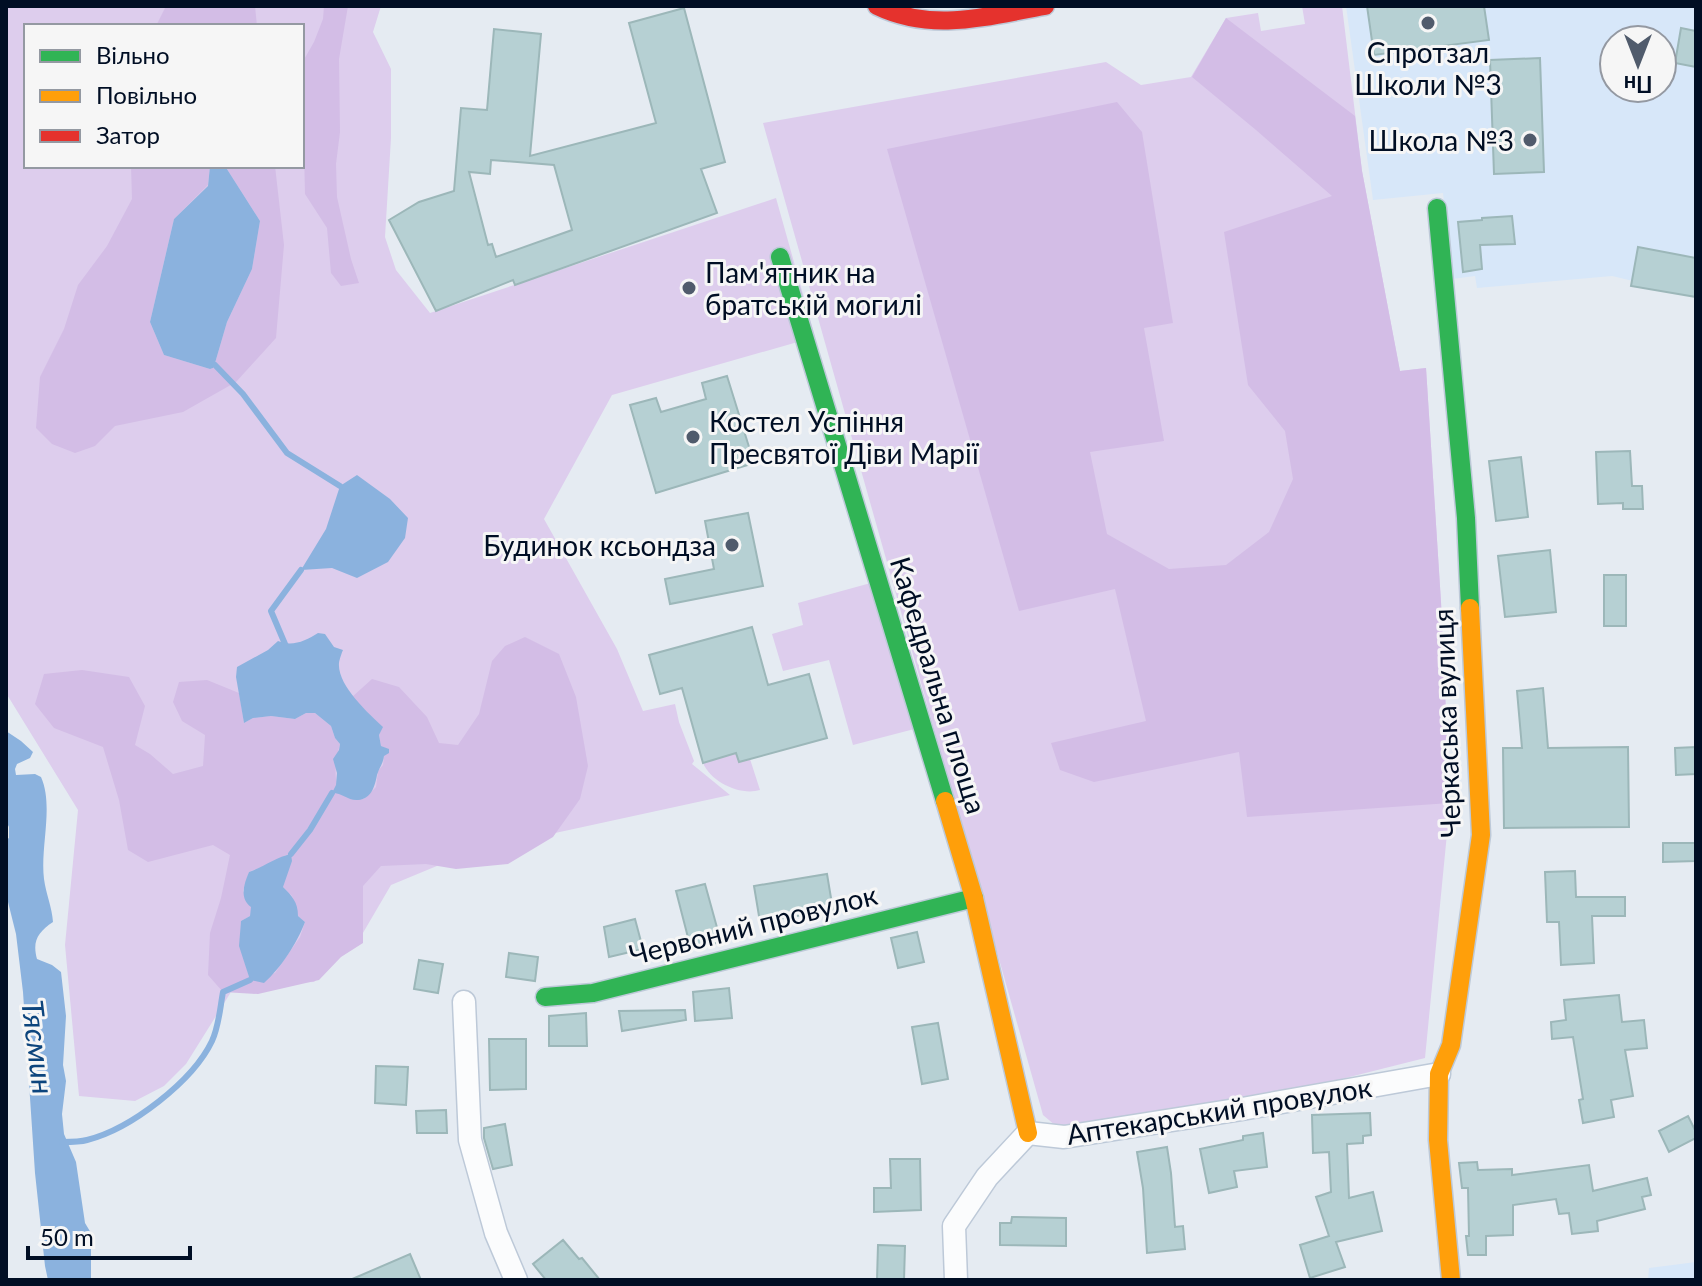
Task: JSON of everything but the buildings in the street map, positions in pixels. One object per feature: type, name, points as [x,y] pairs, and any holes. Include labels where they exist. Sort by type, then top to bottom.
[{"type":"street","points":[[877,6],[901,18],[925,22],[1045,6]]},
{"type":"street","name":"Черкаська вулиця","points":[[1437,208],[1466,518],[1481,835],[1451,1045],[1439,1074],[1438,1140],[1451,1280]]},
{"type":"street","name":"Кафедральна площа","points":[[780,257],[974,898],[1028,1133]]},
{"type":"street","name":"Червоний провулок","points":[[545,997],[593,993],[974,898]]},
{"type":"street","points":[[464,1002],[470,1140],[496,1233],[516,1280]]},
{"type":"street","name":"Аптекарський провулок","points":[[956,1280],[954,1226],[987,1177],[1028,1133],[1064,1137],[1439,1074]]},
{"type":"shaded area","points":[[6,6],[381,6],[373,32],[391,69],[391,138],[385,237],[396,270],[430,313],[776,198],[815,337],[612,395],[544,519],[617,649],[643,711],[675,704],[694,761],[692,764],[730,795],[473,851],[391,885],[360,938],[314,982],[236,984],[186,1064],[164,1086],[135,1101],[79,1096],[65,945],[78,810],[6,693]]},
{"type":"shaded area","points":[[166,6],[255,6],[257,24],[157,24]]},
{"type":"shaded area","points":[[324,6],[348,6],[339,59],[337,197],[359,283],[341,286],[331,273],[327,228],[305,194],[304,60],[323,19]]},
{"type":"shaded area","points":[[1302,6],[1342,6],[1362,171],[1400,371],[1426,368],[1450,803],[1425,1058],[1278,1095],[1073,1128],[1056,1126],[1043,1115],[763,123],[1106,62],[1141,85],[1191,77],[1226,18],[1258,13],[1261,31],[1305,24]]},
{"type":"shaded area","name":"Школа №3","points":[[1346,6],[1696,6],[1696,296],[1612,276],[1477,288],[1475,276],[1452,279],[1443,193],[1373,200]]},
{"type":"shaded area","points":[[1226,18],[1355,116],[1362,171],[1400,371],[1426,368],[1450,803],[1247,817],[1239,752],[1094,782],[1060,770],[1051,743],[1146,721],[1115,589],[1019,611],[887,149],[1117,102],[1142,132],[1173,323],[1144,328],[1164,441],[1090,452],[1107,534],[1169,569],[1226,565],[1269,532],[1293,479],[1285,431],[1248,385],[1224,232],[1332,196],[1192,77]]},
{"type":"shaded area","points":[[131,168],[210,168],[208,185],[174,219],[150,322],[164,355],[210,369],[215,363],[227,322],[252,269],[260,221],[226,168],[275,168],[284,245],[276,338],[236,382],[183,412],[115,426],[95,446],[75,453],[52,444],[36,428],[40,377],[64,329],[78,285],[107,246],[132,199]]},
{"type":"shaded area","points":[[878,581],[922,727],[853,745],[829,660],[783,671],[772,634],[803,625],[798,603]]},
{"type":"shaded area","points":[[525,637],[559,654],[576,697],[588,766],[580,799],[553,837],[508,864],[456,869],[426,864],[381,866],[363,886],[363,943],[341,957],[319,980],[258,994],[223,992],[208,975],[210,933],[230,855],[213,845],[148,862],[128,850],[119,800],[103,747],[54,728],[35,704],[44,674],[82,670],[129,677],[145,706],[135,745],[173,774],[203,766],[205,735],[182,721],[173,702],[179,682],[207,680],[239,693],[244,723],[253,718],[271,716],[295,719],[306,713],[315,713],[331,726],[340,744],[336,775],[341,793],[364,799],[376,787],[385,748],[381,746],[379,735],[382,727],[352,697],[372,679],[399,687],[427,717],[439,743],[458,745],[479,714],[492,661],[505,646]],"holes":[[[286,855],[283,887],[292,896],[298,916],[305,922],[300,937],[275,973],[250,980],[240,946],[241,921],[250,916],[252,906],[243,891],[249,872]]]},
{"type":"shaded area","points":[[736,753],[739,762],[750,759],[760,790],[744,791],[727,786],[712,776],[703,763]]},
{"type":"shaded area","points":[[1696,1262],[1696,1280],[1648,1280],[1649,1268]]},
{"type":"water","points":[[210,168],[226,168],[260,221],[252,269],[227,322],[215,363],[210,369],[164,355],[150,322],[174,219],[208,186]]},
{"type":"water","points":[[357,475],[390,499],[408,518],[405,538],[388,562],[357,578],[332,568],[301,570],[326,529],[340,486]]},
{"type":"water","points":[[318,633],[325,634],[334,647],[343,650],[339,663],[343,680],[355,698],[383,727],[379,735],[381,746],[389,749],[372,791],[363,799],[354,800],[332,793],[337,773],[333,759],[340,744],[331,726],[315,713],[306,713],[295,719],[271,716],[253,718],[244,723],[237,667],[278,641],[299,642]]},
{"type":"water","name":"Тясмин","points":[[6,731],[33,752],[30,758],[17,764],[16,775],[35,774],[41,777],[45,788],[44,879],[53,922],[43,929],[35,947],[37,959],[61,972],[66,1016],[63,1065],[66,1081],[62,1114],[64,1134],[76,1162],[85,1223],[91,1233],[91,1280],[48,1280],[45,1266],[35,1173],[23,992],[16,934],[6,894],[6,840],[9,838],[9,827],[6,821]]},
{"type":"water","points":[[291,854],[292,861],[283,887],[294,900],[298,916],[305,922],[288,955],[270,977],[264,983],[250,980],[239,946],[241,921],[250,916],[251,907],[244,895],[246,881],[249,872]]},
{"type":"waterway","points":[[215,365],[243,394],[287,453],[340,486]]},
{"type":"waterway","points":[[285,644],[271,611],[301,570]]},
{"type":"waterway","points":[[291,854],[332,793]]},
{"type":"waterway","points":[[62,1142],[87,1140],[122,1126],[176,1087],[191,1072],[212,1041],[223,992],[250,980]]},
{"type":"traffic: fast","points":[[1437,208],[1466,518],[1470,608]]},
{"type":"traffic: fast","points":[[780,257],[945,801]]},
{"type":"traffic: fast","points":[[545,997],[593,993],[974,898]]},
{"type":"traffic: slow","points":[[1451,1280],[1438,1140],[1439,1074],[1451,1045],[1481,835],[1470,608]]},
{"type":"traffic: slow","points":[[945,801],[974,898],[1028,1133]]},
{"type":"traffic: jam","points":[[877,6],[898,14],[939,21],[981,18],[1045,6]]},
{"type":"place","name":"Спротзал Школи №3","points":[[1428,23]]},
{"type":"place","name":"Школа №3","points":[[1530,140]]},
{"type":"place","name":"Пам'ятник на братській могилі","points":[[689,288]]},
{"type":"place","name":"Костел Успіння Пресвятої Діви Марії","points":[[693,437]]},
{"type":"place","name":"Будинок ксьондза","points":[[732,545]]}]
